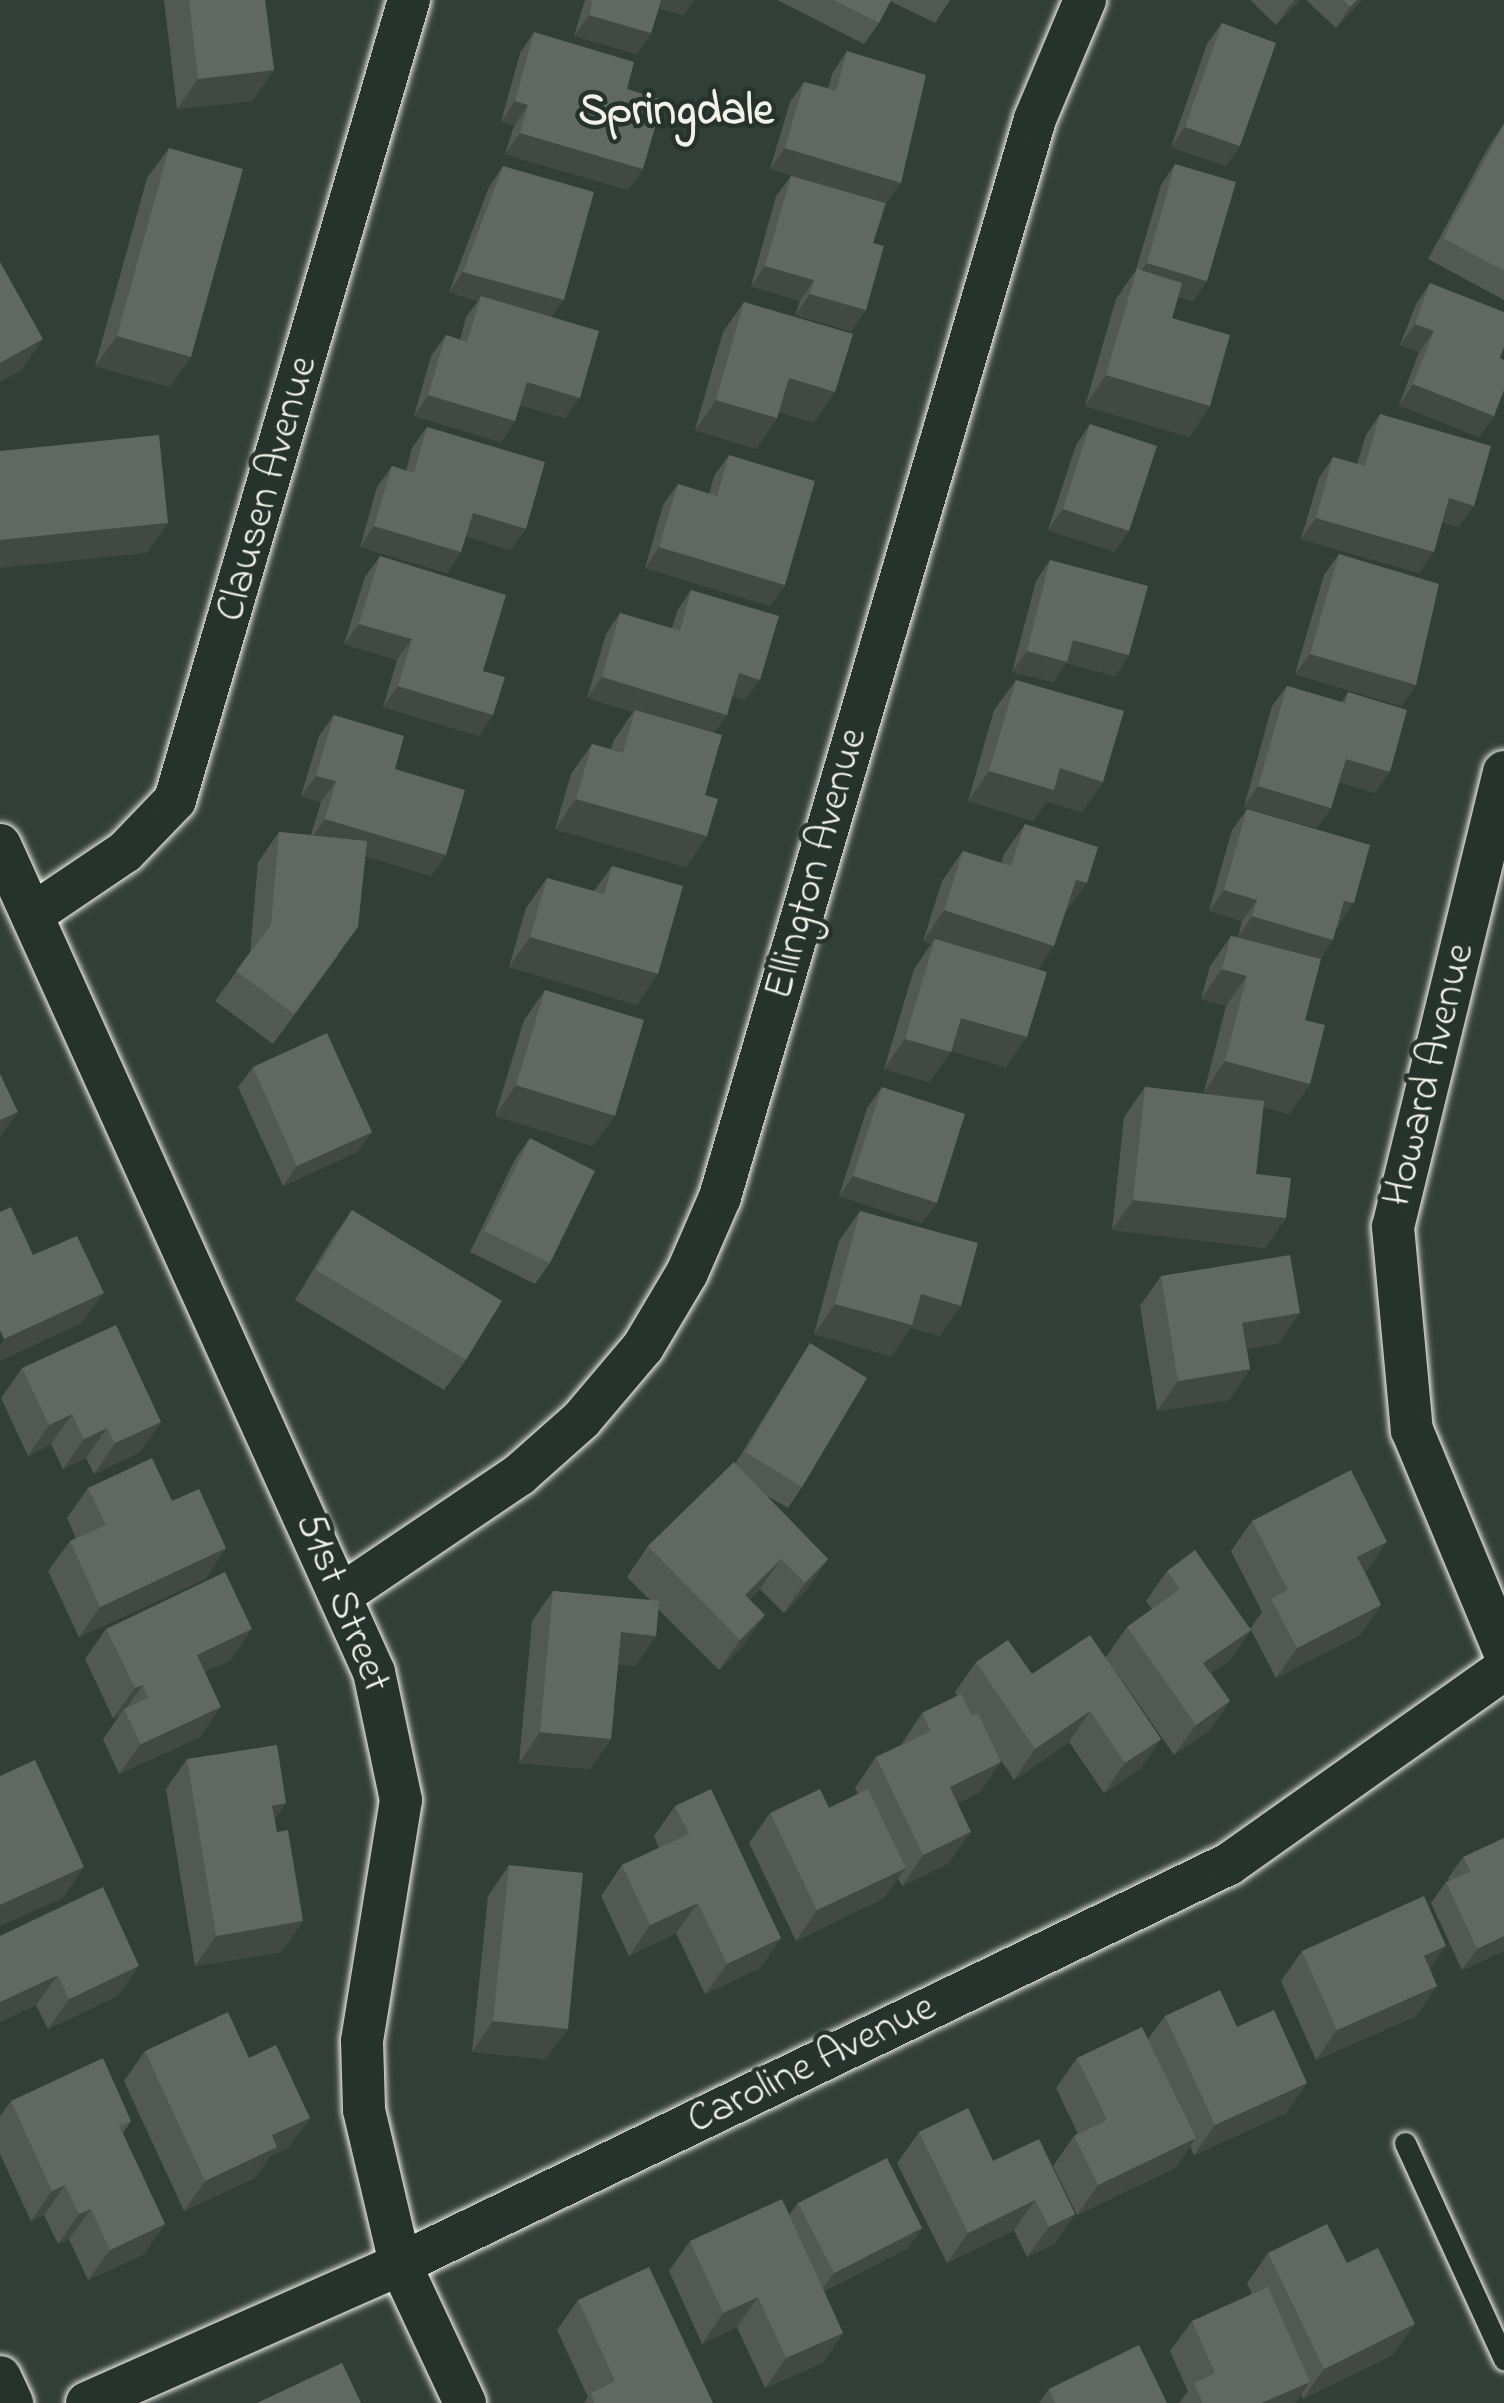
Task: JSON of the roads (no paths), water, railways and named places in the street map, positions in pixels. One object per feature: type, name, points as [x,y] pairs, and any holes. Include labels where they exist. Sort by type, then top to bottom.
[{"type":"street","name":"Clausen Avenue","points":[[33,914],[124,852],[175,800],[409,0]]},
{"type":"street","name":"Ellington Avenue","points":[[344,1593],[519,1475],[581,1420],[643,1347],[687,1273],[720,1197],[1035,119],[1085,0]]},
{"type":"street","name":"Howard Avenue","points":[[1504,772],[1393,1227],[1412,1430],[1504,1651]]},
{"type":"street","name":"51st Street","points":[[0,845],[344,1593],[374,1672],[401,1800],[362,2041],[367,2132],[400,2264],[465,2403]]},
{"type":"street","name":"Caroline Avenue","points":[[87,2403],[400,2264],[1229,1864],[1504,1669]]},
{"type":"street","points":[[0,2377],[12,2403]]},
{"type":"lane","points":[[1405,2143],[1504,2359]]},
{"type":"district","name":"Springdale","points":[[676,113]]}]
